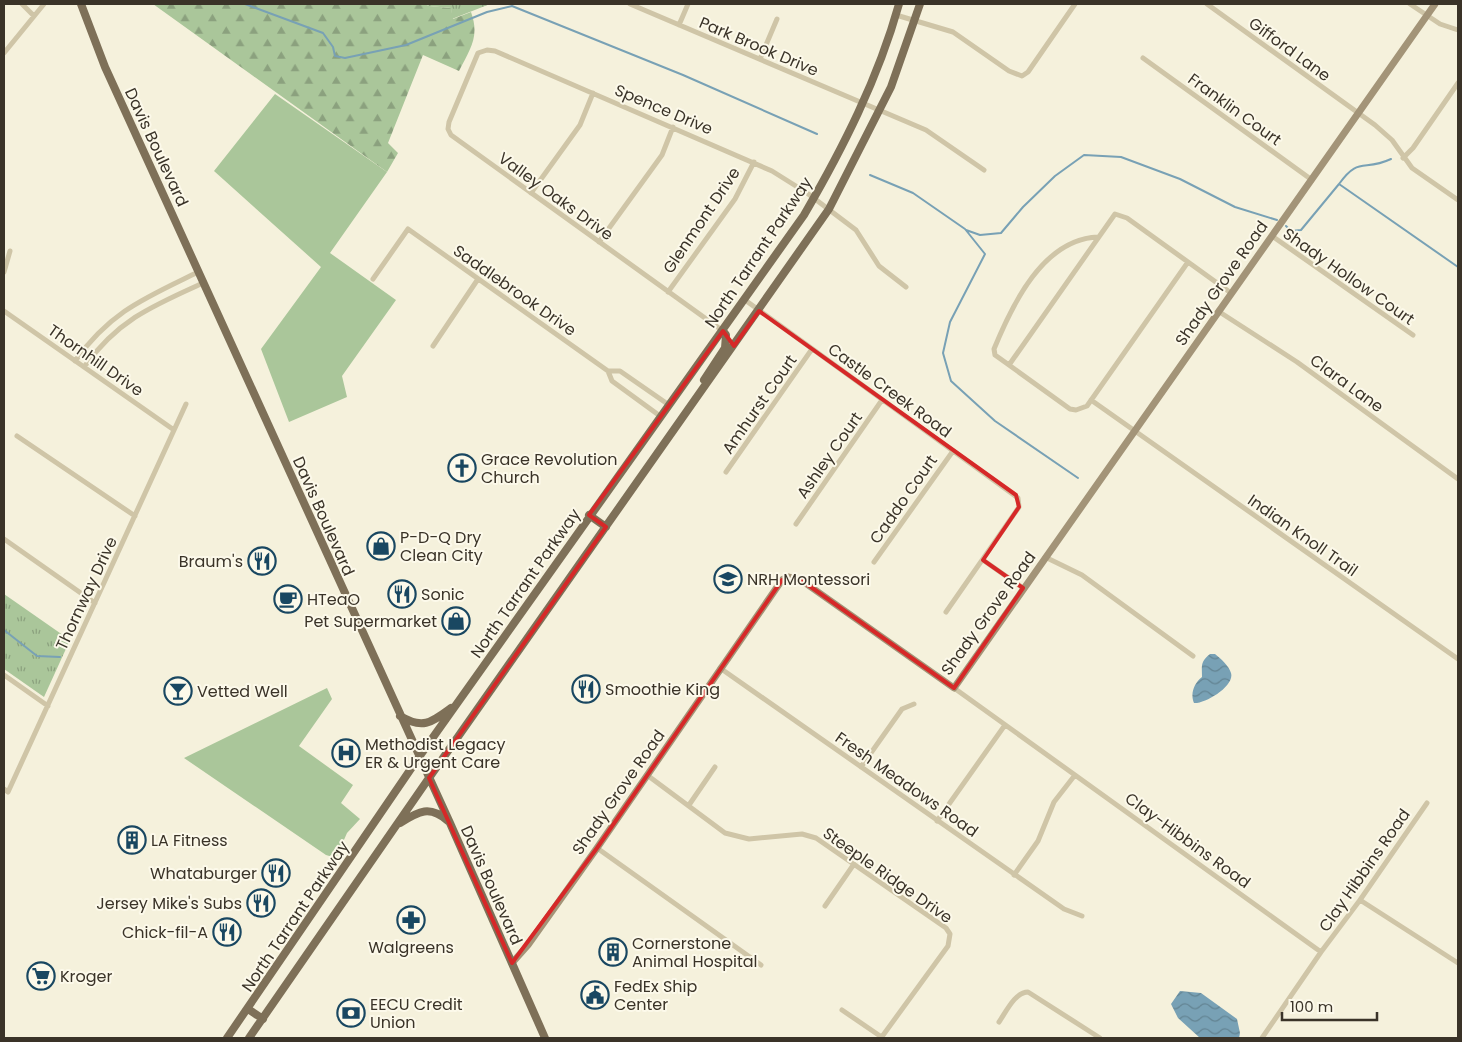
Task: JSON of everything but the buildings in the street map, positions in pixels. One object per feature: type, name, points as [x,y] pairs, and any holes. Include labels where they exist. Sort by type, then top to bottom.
[{"type":"main road","name":"Davis Boulevard","points":[[81,4],[105,66],[450,823],[545,1038]]},
{"type":"main road","name":"North Tarrant Parkway","points":[[227,1038],[419,757],[589,515],[723,331],[814,198],[844,143],[862,104],[899,4]]},
{"type":"main road","name":"North Tarrant Parkway","points":[[249,1038],[429,778],[829,209],[891,87],[916,20],[920,4]]},
{"type":"main road","points":[[699,394],[710,369],[725,348],[726,335],[723,331]]},
{"type":"main road","points":[[589,515],[606,527]]},
{"type":"main road","points":[[400,716],[419,724],[431,723],[458,702]]},
{"type":"main road","points":[[397,825],[418,812],[435,812],[450,823]]},
{"type":"main road","points":[[248,1008],[263,1019]]},
{"type":"street","points":[[22,4],[34,16]]},
{"type":"street","points":[[4,53],[44,4]]},
{"type":"street","name":"Park Brook Drive","points":[[630,4],[926,130],[984,170]]},
{"type":"street","points":[[679,25],[688,4]]},
{"type":"street","points":[[896,15],[953,32],[1008,71],[1022,76],[1028,72],[1074,4]]},
{"type":"street","name":"Gifford Lane","points":[[1208,4],[1386,133],[1412,168],[1458,200]]},
{"type":"street","points":[[1410,4],[1440,24],[1458,30]]},
{"type":"street","name":"Shady Grove Road","points":[[512,963],[528,945],[597,848],[776,586],[782,580],[794,577],[954,688],[1435,4]]},
{"type":"street","points":[[760,59],[777,19]]},
{"type":"street","name":"Spence Drive","points":[[482,51],[495,51],[754,162],[814,198],[856,230],[882,270],[906,287]]},
{"type":"street","name":"Valley Oaks Drive","points":[[482,51],[476,56],[448,129],[458,141],[723,331]]},
{"type":"street","name":"Franklin Court","points":[[1143,58],[1312,180]]},
{"type":"street","points":[[1403,158],[1413,148],[1458,84]]},
{"type":"street","points":[[531,193],[580,125],[593,93]]},
{"type":"street","points":[[599,242],[662,155],[673,127]]},
{"type":"street","name":"Glenmont Drive","points":[[668,292],[739,192],[754,162]]},
{"type":"street","points":[[1009,365],[1115,214],[1122,215],[1231,293]]},
{"type":"street","name":"Saddlebrook Drive","points":[[373,278],[408,229],[608,371],[612,381],[660,416]]},
{"type":"street","name":"Shady Hollow Court","points":[[1272,236],[1412,335]]},
{"type":"street","points":[[1098,237],[1085,237],[1051,255],[1033,276],[1010,313],[994,349],[995,356],[1070,409],[1083,408],[1091,400],[1188,262]]},
{"type":"street","points":[[4,272],[10,251]]},
{"type":"street","points":[[75,361],[98,333],[125,310],[198,272]]},
{"type":"street","points":[[433,346],[478,279]]},
{"type":"street","points":[[84,367],[104,342],[127,321],[203,283]]},
{"type":"street","name":"Castle Creek Road","points":[[744,300],[953,451],[1016,494],[1020,502],[982,560]]},
{"type":"street","name":"Thornhill Drive","points":[[4,311],[174,430]]},
{"type":"street","name":"Clara Lane","points":[[1218,311],[1297,362],[1458,480]]},
{"type":"street","name":"Amhurst Court","points":[[726,472],[812,349]]},
{"type":"street","name":"Saddlebrook Drive","points":[[608,371],[620,371],[669,405]]},
{"type":"street","points":[[628,392],[635,381]]},
{"type":"street","name":"Ashley Court","points":[[796,524],[882,400]]},
{"type":"street","name":"Indian Knoll Trail","points":[[1091,400],[1458,659]]},
{"type":"street","name":"Thornway Drive","points":[[6,791],[48,706],[186,404]]},
{"type":"street","points":[[17,436],[134,516]]},
{"type":"street","name":"Caddo Court","points":[[874,562],[953,451]]},
{"type":"street","points":[[4,540],[95,603]]},
{"type":"street","points":[[1045,557],[1082,575],[1193,656]]},
{"type":"street","points":[[946,612],[982,560],[1024,588]]},
{"type":"street","name":"Fresh Meadows Road","points":[[720,668],[1064,910],[1082,916]]},
{"type":"street","points":[[4,675],[48,706]]},
{"type":"street","name":"Clay-Hibbins Road","points":[[954,688],[1322,952]]},
{"type":"street","points":[[860,767],[902,710],[914,704]]},
{"type":"street","points":[[937,821],[1005,725]]},
{"type":"street","points":[[689,805],[715,767]]},
{"type":"street","name":"Steeple Ridge Drive","points":[[647,775],[725,833],[749,839],[802,834],[829,845],[946,928],[951,939],[948,946],[882,1038]]},
{"type":"street","points":[[1014,874],[1038,841],[1054,802],[1075,775]]},
{"type":"street","name":"Clay Hibbins Road","points":[[1322,952],[1427,803]]},
{"type":"street","points":[[597,848],[761,966]]},
{"type":"street","points":[[825,906],[854,864]]},
{"type":"street","points":[[1360,900],[1458,962]]},
{"type":"street","points":[[1262,1038],[1322,952]]},
{"type":"street","points":[[999,1022],[1016,997],[1024,992],[1031,993],[1098,1038]]},
{"type":"street","points":[[842,1010],[882,1038]]},
{"type":"highlighted area","points":[[759,311],[1016,495],[1019,507],[983,560],[1023,588],[954,688],[801,580],[782,580],[597,848],[512,963],[429,778],[606,527],[589,515],[723,331],[734,346]]},
{"type":"green space","points":[[153,4],[424,4],[451,8],[453,19],[471,12],[474,21],[474,36],[459,71],[423,55],[388,143],[398,153],[387,172]]},
{"type":"green space","points":[[424,4],[490,4],[452,19],[451,8]]},
{"type":"green space","points":[[275,94],[387,172],[330,253],[396,300],[342,376],[347,397],[289,422],[261,349],[321,267],[214,171]]},
{"type":"green space","points":[[4,594],[70,640],[44,697],[4,669]]},
{"type":"green space","points":[[327,688],[332,699],[299,746],[353,785],[341,803],[360,819],[347,833],[336,858],[326,855],[184,758]]},
{"type":"water","points":[[1210,654],[1215,654],[1224,663],[1230,670],[1231,678],[1218,693],[1205,701],[1194,703],[1192,696],[1194,689],[1202,677],[1203,662]]},
{"type":"water","points":[[1180,991],[1201,993],[1237,1019],[1240,1033],[1239,1038],[1200,1038],[1178,1018],[1171,1004]]},
{"type":"waterway","points":[[245,4],[323,33],[333,47],[335,56],[345,58],[406,45],[487,12],[512,6],[683,75],[817,134]]},
{"type":"waterway","points":[[966,230],[980,235],[1001,233],[1023,207],[1055,176],[1084,155],[1121,157],[1180,179],[1235,207],[1277,220]]},
{"type":"waterway","points":[[1339,184],[1346,175],[1357,167],[1382,163],[1391,159]]},
{"type":"waterway","points":[[870,175],[913,193],[965,229],[985,254],[950,322],[943,353],[951,381],[995,421],[1078,478]]},
{"type":"waterway","points":[[1286,226],[1291,231],[1301,230],[1339,184],[1458,267]]},
{"type":"waterway","points":[[4,630],[37,656],[60,657]]},
{"type":"place","name":"Grace Revolution Church","points":[[462,468]]},
{"type":"place","name":"P-D-Q Dry Clean City","points":[[381,546]]},
{"type":"place","name":"Braum's","points":[[262,561]]},
{"type":"place","name":"NRH Montessori","points":[[728,579]]},
{"type":"place","name":"Sonic","points":[[402,594]]},
{"type":"place","name":"HTeaO","points":[[288,599]]},
{"type":"place","name":"Pet Supermarket","points":[[456,621]]},
{"type":"place","name":"Smoothie King","points":[[586,689]]},
{"type":"place","name":"Vetted Well","points":[[178,691]]},
{"type":"place","name":"Methodist Legacy ER & Urgent Care","points":[[346,753]]},
{"type":"place","name":"LA Fitness","points":[[132,840]]},
{"type":"place","name":"Whataburger","points":[[276,873]]},
{"type":"place","name":"Jersey Mike's Subs","points":[[261,903]]},
{"type":"place","name":"Walgreens","points":[[411,920]]},
{"type":"place","name":"Chick-fil-A","points":[[227,932]]},
{"type":"place","name":"Cornerstone Animal Hospital","points":[[613,952]]},
{"type":"place","name":"Kroger","points":[[41,976]]},
{"type":"place","name":"FedEx Ship Center","points":[[595,995]]},
{"type":"place","name":"EECU Credit Union","points":[[351,1013]]}]
